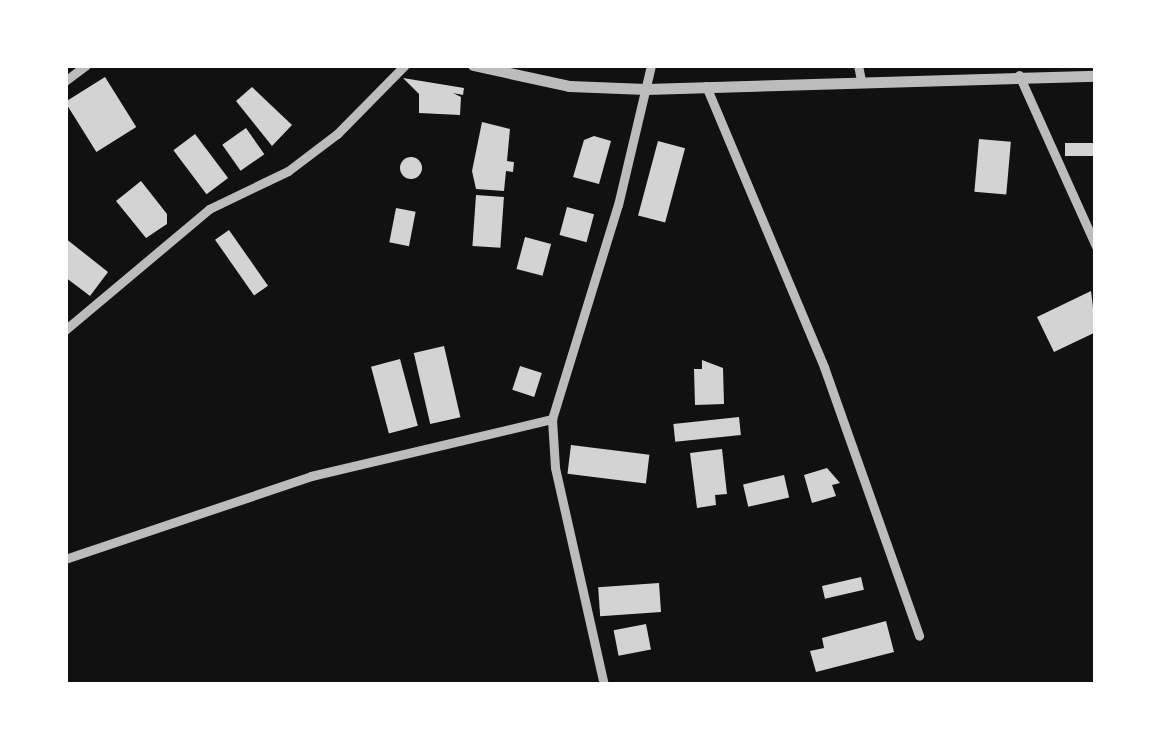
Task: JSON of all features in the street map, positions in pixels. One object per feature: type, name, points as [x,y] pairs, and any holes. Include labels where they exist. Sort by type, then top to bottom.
[{"type":"street","points":[[65,80],[86,65]]},
{"type":"street","points":[[65,330],[209,210],[288,170],[337,134],[405,65]]},
{"type":"street","points":[[473,65],[569,86],[646,90],[1019,75],[1060,70],[1096,76]]},
{"type":"street","points":[[604,685],[555,467],[552,419],[652,65]]},
{"type":"street","points":[[858,65],[861,80]]},
{"type":"street","points":[[1019,75],[1096,246]]},
{"type":"street","points":[[706,86],[824,367],[920,636]]},
{"type":"street","points":[[65,558],[311,476],[552,419]]},
{"type":"building","points":[[105,77],[136,127],[96,152],[65,102]]},
{"type":"building","points":[[403,78],[464,88],[463,95],[453,93],[461,97],[460,115],[419,113],[419,94]]},
{"type":"building","points":[[252,87],[292,125],[272,146],[236,101]]},
{"type":"building","points":[[482,122],[510,129],[507,161],[514,162],[513,172],[506,171],[504,191],[476,189],[472,171]]},
{"type":"building","points":[[246,128],[264,154],[241,171],[222,145]]},
{"type":"building","points":[[195,134],[228,178],[207,194],[173,150]]},
{"type":"building","points":[[594,136],[611,141],[599,184],[573,177],[584,140]]},
{"type":"building","points":[[979,139],[1011,142],[1006,195],[974,192]]},
{"type":"building","points":[[658,141],[685,148],[665,223],[638,215]]},
{"type":"building","points":[[1065,143],[1096,143],[1096,156],[1065,156]]},
{"type":"building","points":[[411,157],[419,160],[419,176],[411,179],[403,176],[400,168],[403,160]]},
{"type":"building","points":[[141,181],[167,214],[167,224],[146,238],[116,201]]},
{"type":"building","points":[[476,195],[504,197],[500,248],[472,246]]},
{"type":"building","points":[[567,207],[594,214],[587,242],[559,235]]},
{"type":"building","points":[[396,208],[416,212],[409,246],[389,242]]},
{"type":"building","points":[[229,230],[268,286],[254,295],[215,240]]},
{"type":"building","points":[[525,237],[551,244],[543,276],[516,269]]},
{"type":"building","points":[[65,238],[108,272],[90,296],[65,277]]},
{"type":"building","points":[[1091,291],[1096,332],[1054,352],[1037,317]]},
{"type":"building","points":[[444,346],[460,417],[430,424],[414,353]]},
{"type":"building","points":[[400,359],[418,426],[389,433],[371,367]]},
{"type":"building","points":[[702,360],[723,368],[724,404],[695,405],[694,369],[702,369]]},
{"type":"building","points":[[520,366],[542,373],[534,397],[512,390]]},
{"type":"building","points":[[739,417],[741,435],[675,442],[673,424]]},
{"type":"building","points":[[571,445],[649,455],[646,483],[567,474]]},
{"type":"building","points":[[722,449],[727,494],[715,495],[716,505],[697,508],[690,453]]},
{"type":"building","points":[[827,468],[840,483],[832,485],[836,496],[812,503],[804,475]]},
{"type":"building","points":[[784,475],[789,497],[748,507],[743,484]]},
{"type":"building","points":[[861,577],[864,590],[825,599],[822,586]]},
{"type":"building","points":[[659,583],[661,612],[600,616],[598,587]]},
{"type":"building","points":[[886,621],[894,652],[816,672],[810,651],[824,648],[822,638]]},
{"type":"building","points":[[646,624],[651,650],[619,656],[614,630]]}]
